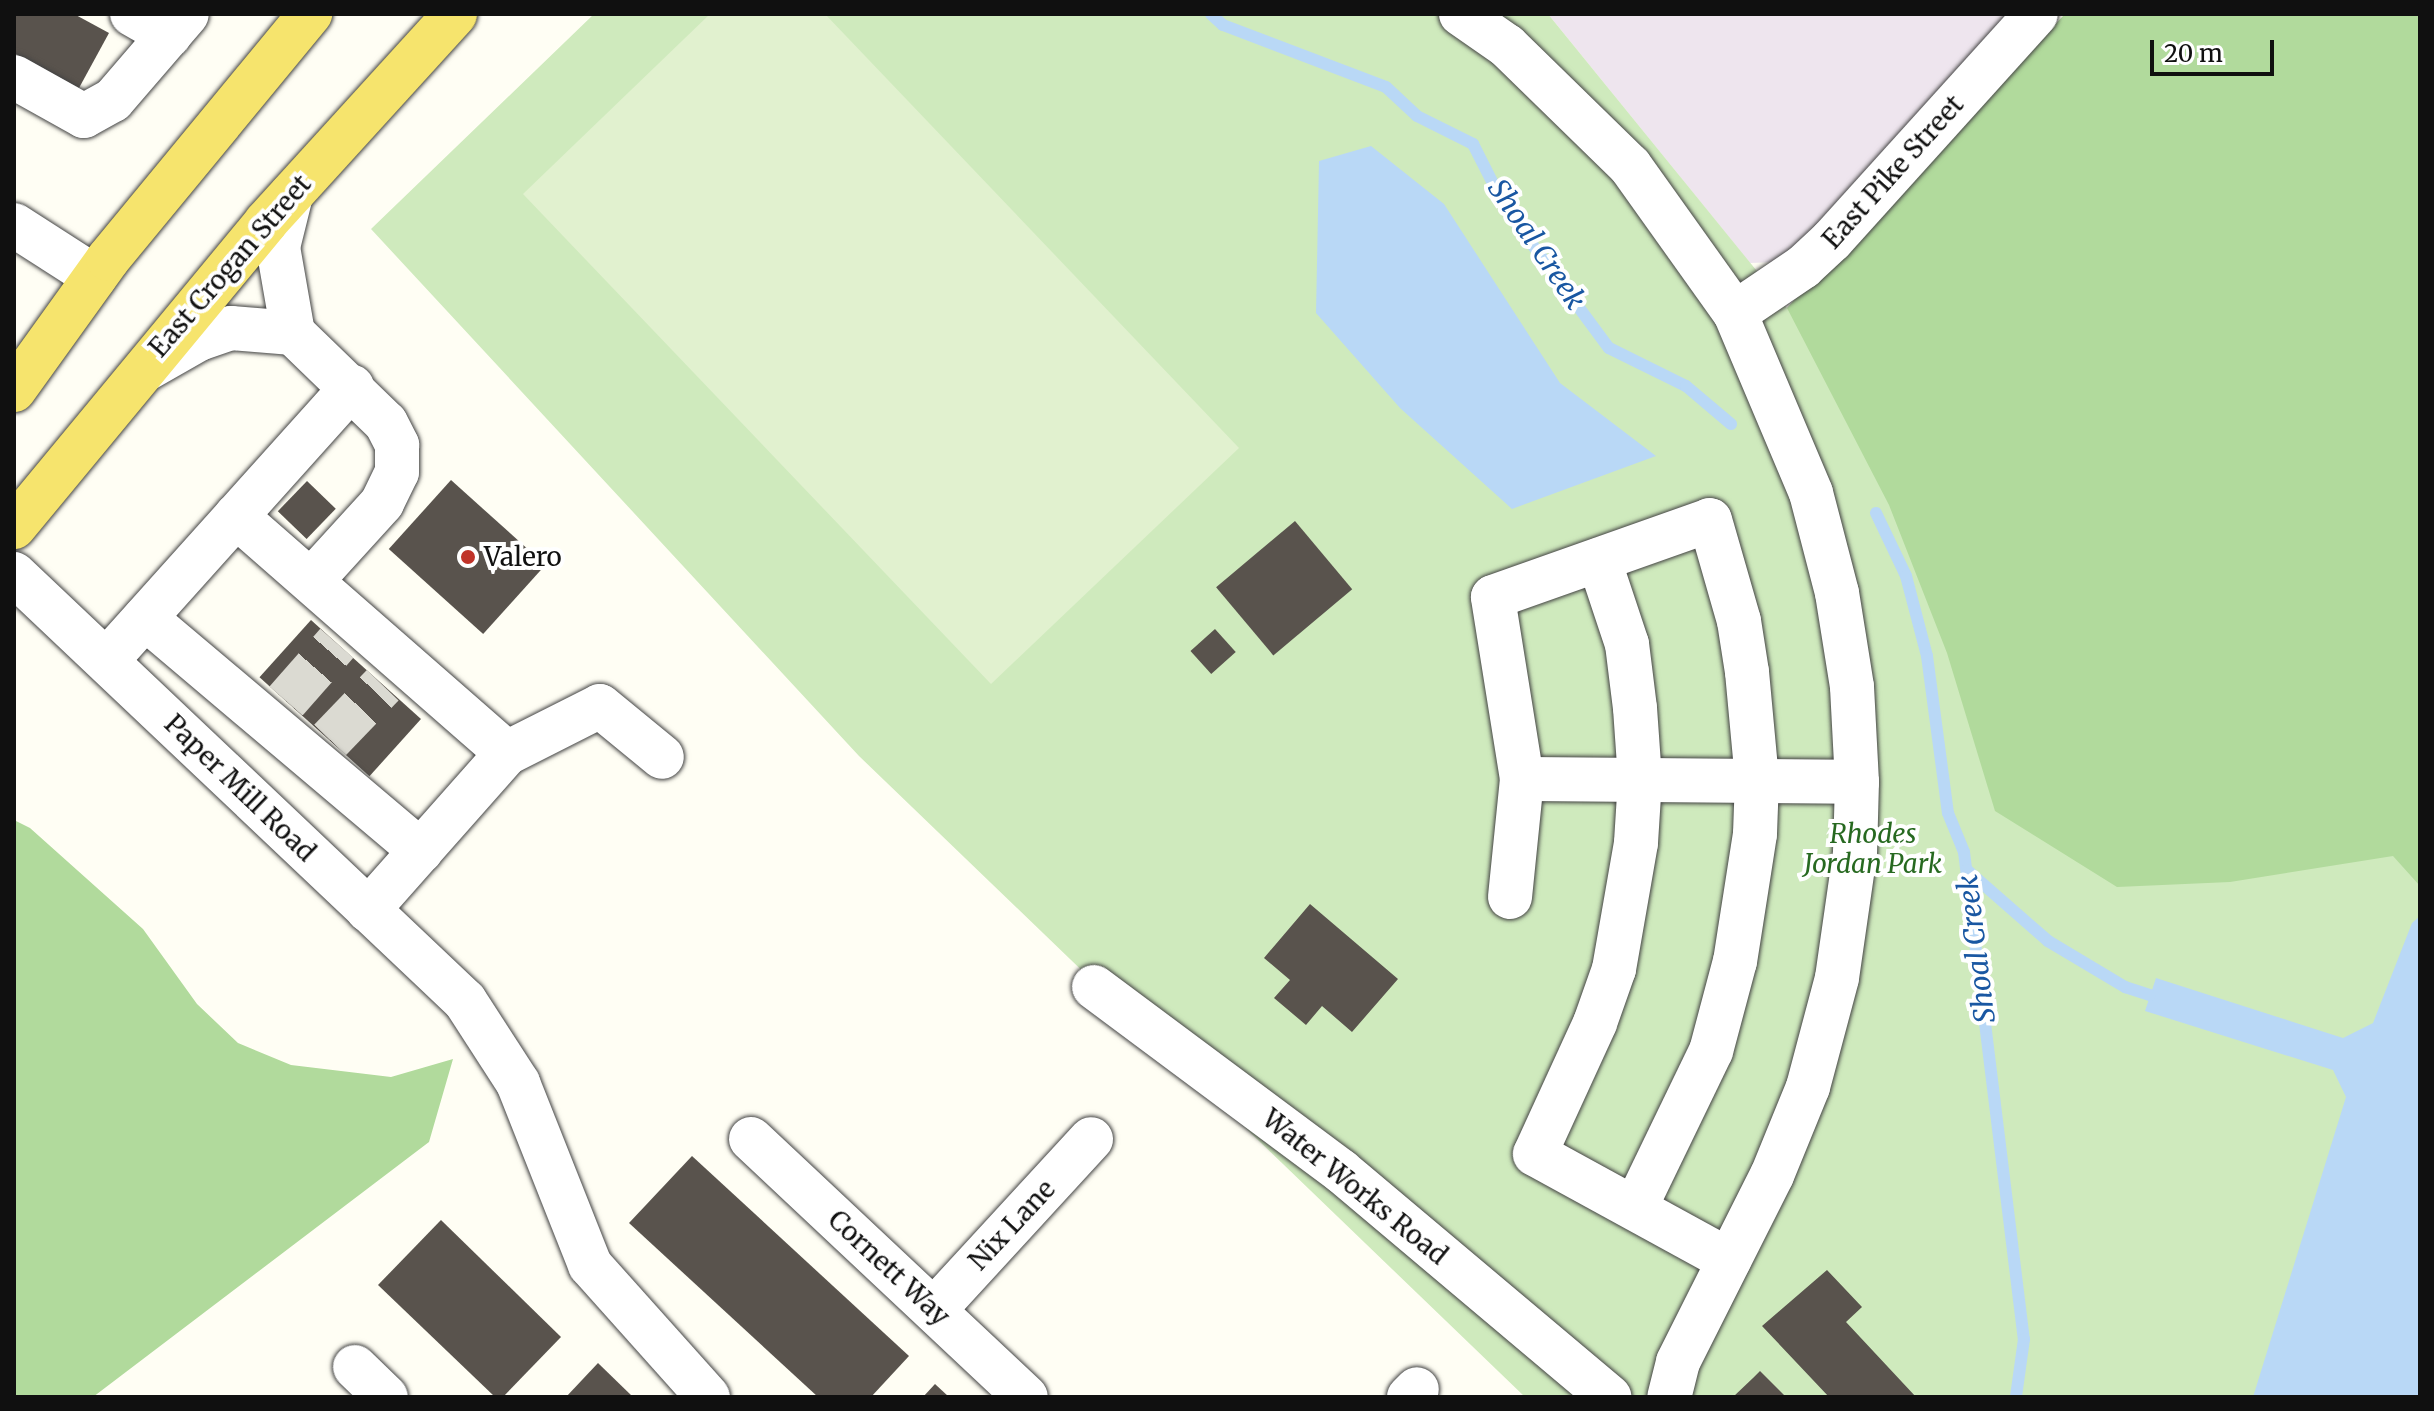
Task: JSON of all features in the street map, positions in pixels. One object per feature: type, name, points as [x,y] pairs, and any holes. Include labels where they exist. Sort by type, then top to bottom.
[{"type":"main road","points":[[14,390],[95,277],[310,14]]},
{"type":"main road","name":"East Crogan Street","points":[[14,527],[134,377],[291,195],[455,14]]},
{"type":"street","points":[[14,77],[84,116],[113,100],[178,25],[132,14]]},
{"type":"street","points":[[1461,14],[1507,46],[1630,166],[1735,313],[1811,493],[1837,593],[1852,687],[1857,782],[1855,853],[1837,978],[1808,1087],[1729,1260],[1678,1362],[1669,1397]]},
{"type":"street","name":"East Pike Street","points":[[1735,313],[1803,267],[1832,240],[2036,14]]},
{"type":"street","points":[[291,195],[278,247],[293,333],[386,423],[397,445],[397,472],[382,503],[311,581]]},
{"type":"street","points":[[14,225],[95,277]]},
{"type":"street","points":[[134,377],[199,339],[231,328],[293,333]]},
{"type":"street","points":[[107,660],[352,387]]},
{"type":"street","points":[[236,516],[311,581],[347,632],[393,674],[507,753]]},
{"type":"street","points":[[1510,897],[1522,779],[1493,597],[1710,520],[1739,621],[1757,779],[1747,898],[1711,1051],[1635,1208]]},
{"type":"street","points":[[1599,560],[1627,644],[1640,779],[1636,843],[1614,969],[1576,1067],[1535,1154],[1729,1260]]},
{"type":"street","name":"Paper Mill Road","points":[[14,574],[465,1001],[518,1083],[590,1265],[708,1397]]},
{"type":"street","points":[[145,618],[276,711],[322,750],[421,851]]},
{"type":"street","points":[[368,910],[507,753],[600,706],[662,757]]},
{"type":"street","points":[[1522,779],[1857,782]]},
{"type":"street","name":"Water Works Road","points":[[1094,987],[1341,1171],[1609,1397]]},
{"type":"street","name":"Cornett Way","points":[[751,1139],[1026,1397]]},
{"type":"street","name":"Nix Lane","points":[[934,1310],[1091,1139]]},
{"type":"street","points":[[355,1367],[386,1397]]},
{"type":"shaded area","points":[[1548,14],[2011,14],[1853,191],[1777,262],[1750,263]]},
{"type":"green space","name":"Rhodes Jordan Park","points":[[594,14],[1548,14],[1787,308],[2065,14],[2420,14],[2420,1397],[1525,1397],[859,756],[371,229]]},
{"type":"green space","points":[[710,14],[825,14],[1239,448],[991,684],[523,194]]},
{"type":"green space","points":[[2065,14],[2420,14],[2420,886],[2393,856],[2230,882],[2117,887],[1995,811],[1947,653],[1889,505],[1787,308]]},
{"type":"green space","points":[[14,820],[30,828],[143,929],[197,1004],[238,1043],[291,1065],[391,1077],[453,1059],[429,1142],[93,1397],[14,1397]]},
{"type":"water","points":[[1371,146],[1444,204],[1560,383],[1656,456],[1512,509],[1400,408],[1316,313],[1319,161]]},
{"type":"water","points":[[2420,916],[2420,1397],[2253,1397],[2346,1097],[2333,1070],[2145,1011],[2156,978],[2343,1038],[2373,1023],[2412,923]]},
{"type":"building","points":[[14,14],[74,14],[109,33],[79,88],[14,53]]},
{"type":"building","name":"Valero","points":[[451,480],[545,565],[483,634],[389,549]]},
{"type":"building","points":[[307,481],[336,509],[307,539],[278,511]]},
{"type":"building","points":[[1295,521],[1352,589],[1273,655],[1216,587]]},
{"type":"building","points":[[311,620],[421,719],[369,776],[259,677]]},
{"type":"building","points":[[1215,629],[1236,652],[1211,674],[1190,651]]},
{"type":"building","points":[[1310,904],[1398,979],[1352,1032],[1322,1006],[1306,1025],[1274,998],[1290,980],[1264,958]]},
{"type":"building","points":[[692,1156],[909,1356],[871,1397],[818,1397],[629,1223]]},
{"type":"building","points":[[441,1220],[561,1337],[503,1397],[495,1397],[378,1285]]},
{"type":"building","points":[[1827,1270],[1862,1307],[1846,1322],[1916,1397],[1829,1397],[1762,1326]]},
{"type":"building","points":[[598,1363],[633,1397],[566,1397]]},
{"type":"building","points":[[1760,1371],[1786,1397],[1733,1397],[1753,1378]]},
{"type":"building","points":[[935,1384],[949,1397],[923,1397]]},
{"type":"waterway","name":"Shoal Creek","points":[[1211,14],[1223,25],[1386,87],[1417,116],[1473,144],[1506,209],[1609,348],[1686,386],[1731,424]]},
{"type":"waterway","name":"Shoal Creek","points":[[1876,513],[1906,576],[1927,656],[1948,813],[1964,852],[2024,1339],[2016,1397]]},
{"type":"waterway","points":[[1967,870],[2048,941],[2125,987],[2150,995]]},
{"type":"tunnel","points":[[286,701],[337,643]]},
{"type":"tunnel","points":[[330,740],[383,685]]},
{"type":"place","name":"Valero","points":[[468,557]]}]
